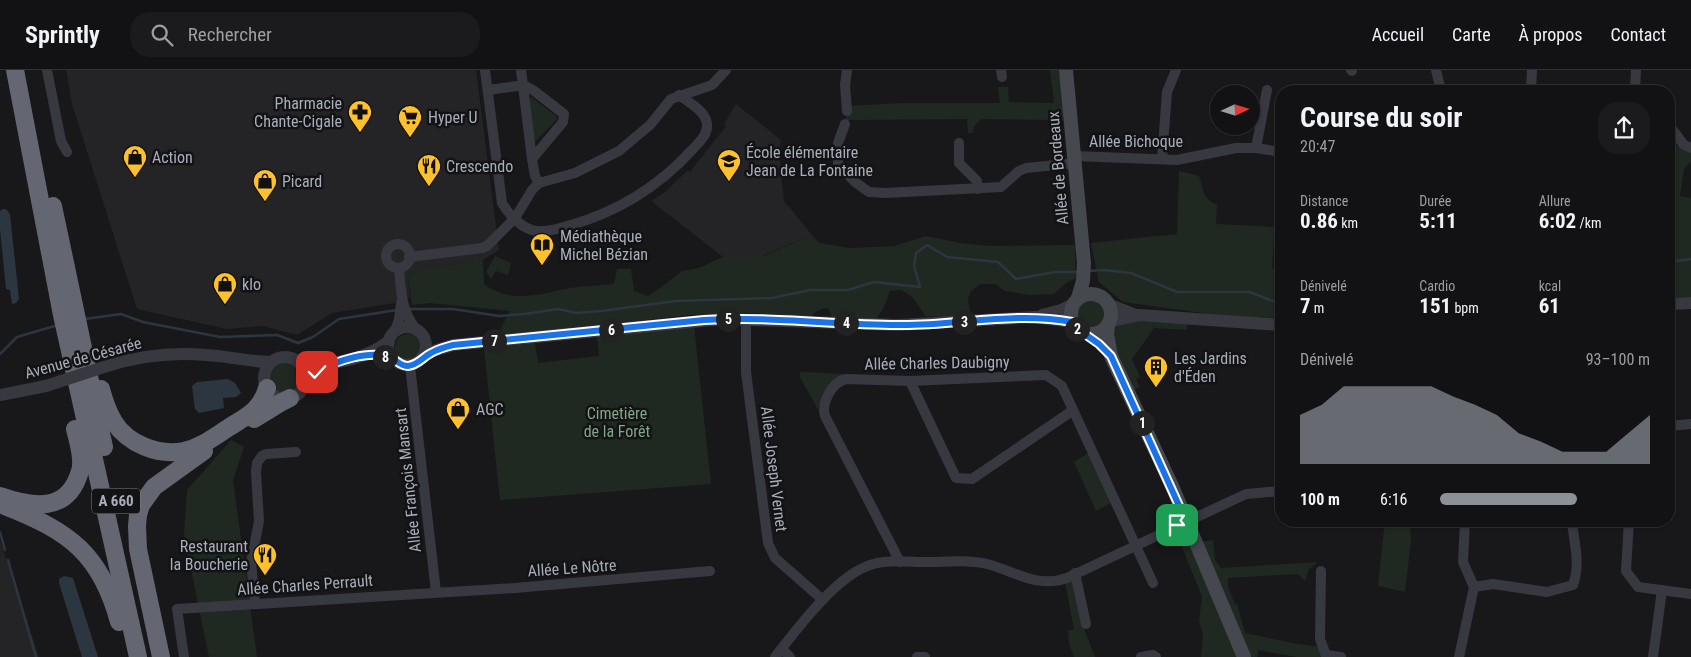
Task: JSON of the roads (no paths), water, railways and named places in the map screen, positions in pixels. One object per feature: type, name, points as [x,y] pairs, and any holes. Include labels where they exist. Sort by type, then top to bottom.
[{"type":"highway","points":[[15,70],[32,165],[32,190],[71,327],[114,422],[129,439],[150,449],[175,452],[184,450],[205,443],[258,408],[262,402],[265,384]]},
{"type":"highway","points":[[0,499],[34,505],[50,504],[64,498],[73,486],[80,471],[66,243],[55,218],[27,70]]},
{"type":"highway","name":"A 660","points":[[71,327],[138,657]]},
{"type":"highway","name":"A 660","points":[[71,327],[149,657]]},
{"type":"highway","points":[[161,657],[138,543],[136,526],[141,504],[154,487],[189,460],[280,402],[290,398]]},
{"type":"highway","points":[[0,499],[67,538],[91,560],[99,570],[113,601],[128,657]]},
{"type":"main road","name":"Allée de Bordeaux","points":[[1066,70],[1084,261],[1087,279],[1103,300]]},
{"type":"main road","name":"Allée de Bordeaux","points":[[1076,301],[1087,279]]},
{"type":"main road","points":[[1111,356],[1099,344],[1075,327],[1072,322],[1070,316],[1076,301],[1088,294],[1103,300],[1110,309],[1107,340],[1111,356],[1186,521],[1244,657]]},
{"type":"main road","points":[[1086,334],[1099,333],[1109,323]]},
{"type":"street","points":[[47,70],[61,141],[67,152]]},
{"type":"street","points":[[485,70],[502,204],[514,218],[528,228],[537,231],[582,222],[610,211],[650,188],[688,154],[701,140],[706,131],[707,124],[704,116],[675,97]]},
{"type":"street","points":[[521,70],[534,176],[539,183]]},
{"type":"street","points":[[409,256],[482,248],[491,243],[514,218],[532,190],[539,183],[575,173],[619,151],[650,125],[675,97],[712,85],[726,70]]},
{"type":"street","points":[[847,70],[845,85],[847,111]]},
{"type":"street","points":[[1162,159],[1167,92],[1176,70]]},
{"type":"street","points":[[1436,70],[1440,85]]},
{"type":"street","points":[[1531,85],[1532,70]]},
{"type":"street","points":[[1635,85],[1636,70]]},
{"type":"street","points":[[488,90],[524,86],[533,90],[564,114],[562,122],[532,159]]},
{"type":"street","points":[[1256,148],[1267,90]]},
{"type":"street","name":"Allée Bichoque","points":[[845,124],[838,143],[838,164],[855,182],[869,192],[885,193],[1001,187],[1019,171],[1026,168],[1075,160],[1177,160],[1222,149],[1256,148],[1275,151]]},
{"type":"street","points":[[1675,133],[1684,145],[1691,148]]},
{"type":"street","points":[[959,143],[958,163],[977,181],[978,189]]},
{"type":"street","points":[[396,245],[404,246],[409,256],[405,265],[399,268],[392,267],[387,262],[386,255],[389,248],[396,245]]},
{"type":"street","points":[[399,268],[402,298],[397,327],[389,352],[392,358],[400,364],[410,366],[433,351],[453,345],[704,320],[746,319],[898,326],[1035,317],[1061,310],[1076,301]]},
{"type":"street","points":[[1103,300],[1139,315]]},
{"type":"street","points":[[1675,303],[1691,302]]},
{"type":"street","points":[[1109,323],[1139,315],[1275,324]]},
{"type":"street","points":[[1035,317],[1072,322]]},
{"type":"street","name":"Allée Joseph Vernet","points":[[746,319],[746,372],[768,543],[775,558],[823,600]]},
{"type":"street","points":[[397,327],[420,333],[427,345],[424,356]]},
{"type":"street","points":[[368,354],[397,327],[405,327],[453,345]]},
{"type":"street","name":"Avenue de Césarée","points":[[0,395],[46,386],[141,357],[174,354],[206,355],[271,362]]},
{"type":"street","points":[[302,365],[330,364],[368,354],[392,358]]},
{"type":"street","points":[[305,385],[306,372],[302,365],[291,357],[277,358],[266,367],[265,384],[276,397],[290,398],[302,391],[317,372],[330,364]]},
{"type":"street","name":"Avenue de Césarée","points":[[235,359],[256,370],[265,384]]},
{"type":"street","name":"Allée François Mansart","points":[[410,366],[436,592]]},
{"type":"street","name":"Allée Charles Daubigny","points":[[900,562],[823,410],[829,394],[841,380],[910,381],[1046,375],[1062,386],[1072,412],[1153,583]]},
{"type":"street","points":[[910,381],[956,478],[972,479],[1072,412]]},
{"type":"street","points":[[1675,425],[1691,424]]},
{"type":"street","points":[[255,603],[250,562],[259,521],[257,462],[266,454],[296,452]]},
{"type":"street","points":[[790,657],[779,653],[823,600],[836,587],[870,564],[965,562],[984,564],[1030,580],[1057,581],[1246,494],[1275,492]]},
{"type":"street","points":[[1459,657],[1474,588],[1464,562],[1465,527]]},
{"type":"street","points":[[1474,588],[1493,584],[1547,592],[1573,586],[1578,557],[1573,527]]},
{"type":"street","points":[[1629,527],[1626,571],[1638,587],[1691,594]]},
{"type":"street","name":"Allée Le Nôtre","points":[[436,592],[607,581],[710,571]]},
{"type":"street","points":[[1321,571],[1320,639],[1326,656],[1340,657]]},
{"type":"street","points":[[1076,573],[1086,624]]},
{"type":"street","points":[[1653,657],[1662,590]]},
{"type":"street","name":"Allée Charles Perrault","points":[[184,657],[177,609],[436,592]]},
{"type":"street","points":[[1141,657],[1153,655],[1156,657]]},
{"type":"street","points":[[918,657],[925,657]]},
{"type":"waterway","points":[[408,309],[453,309],[499,316],[558,309],[576,313],[676,301],[772,298],[810,290],[848,290],[874,282],[920,287],[914,266],[916,253],[927,245],[947,257],[998,262],[1016,279],[1055,272],[1080,272]]},
{"type":"waterway","points":[[1675,261],[1691,259]]},
{"type":"waterway","points":[[1088,271],[1104,270],[1131,273],[1177,292],[1250,292],[1275,301]]},
{"type":"waterway","points":[[85,319],[121,314],[143,322],[220,337],[277,335],[298,343],[313,337],[339,319],[397,310]]},
{"type":"waterway","points":[[0,354],[17,337],[58,325]]},
{"type":"waterway","points":[[0,532],[5,550]]},
{"type":"waterway","points":[[8,560],[36,657]]},
{"type":"place","name":"Pharmacie Chante-Cigale","points":[[360,133]]},
{"type":"place","name":"Hyper U","points":[[410,138]]},
{"type":"place","name":"Action","points":[[135,178]]},
{"type":"place","name":"École élémentaire Jean de La Fontaine","points":[[729,182]]},
{"type":"place","name":"Crescendo","points":[[429,187]]},
{"type":"place","name":"Picard","points":[[265,202]]},
{"type":"place","name":"Médiathèque Michel Bézian","points":[[542,266]]},
{"type":"place","name":"klo","points":[[225,305]]},
{"type":"place","name":"Les Jardins d'Éden","points":[[1156,388]]},
{"type":"place","name":"AGC","points":[[458,430]]},
{"type":"place","name":"Restaurant la Boucherie","points":[[265,576]]},
{"type":"park label","name":"Cimetière de la Forêt","points":[[617,422]]}]
